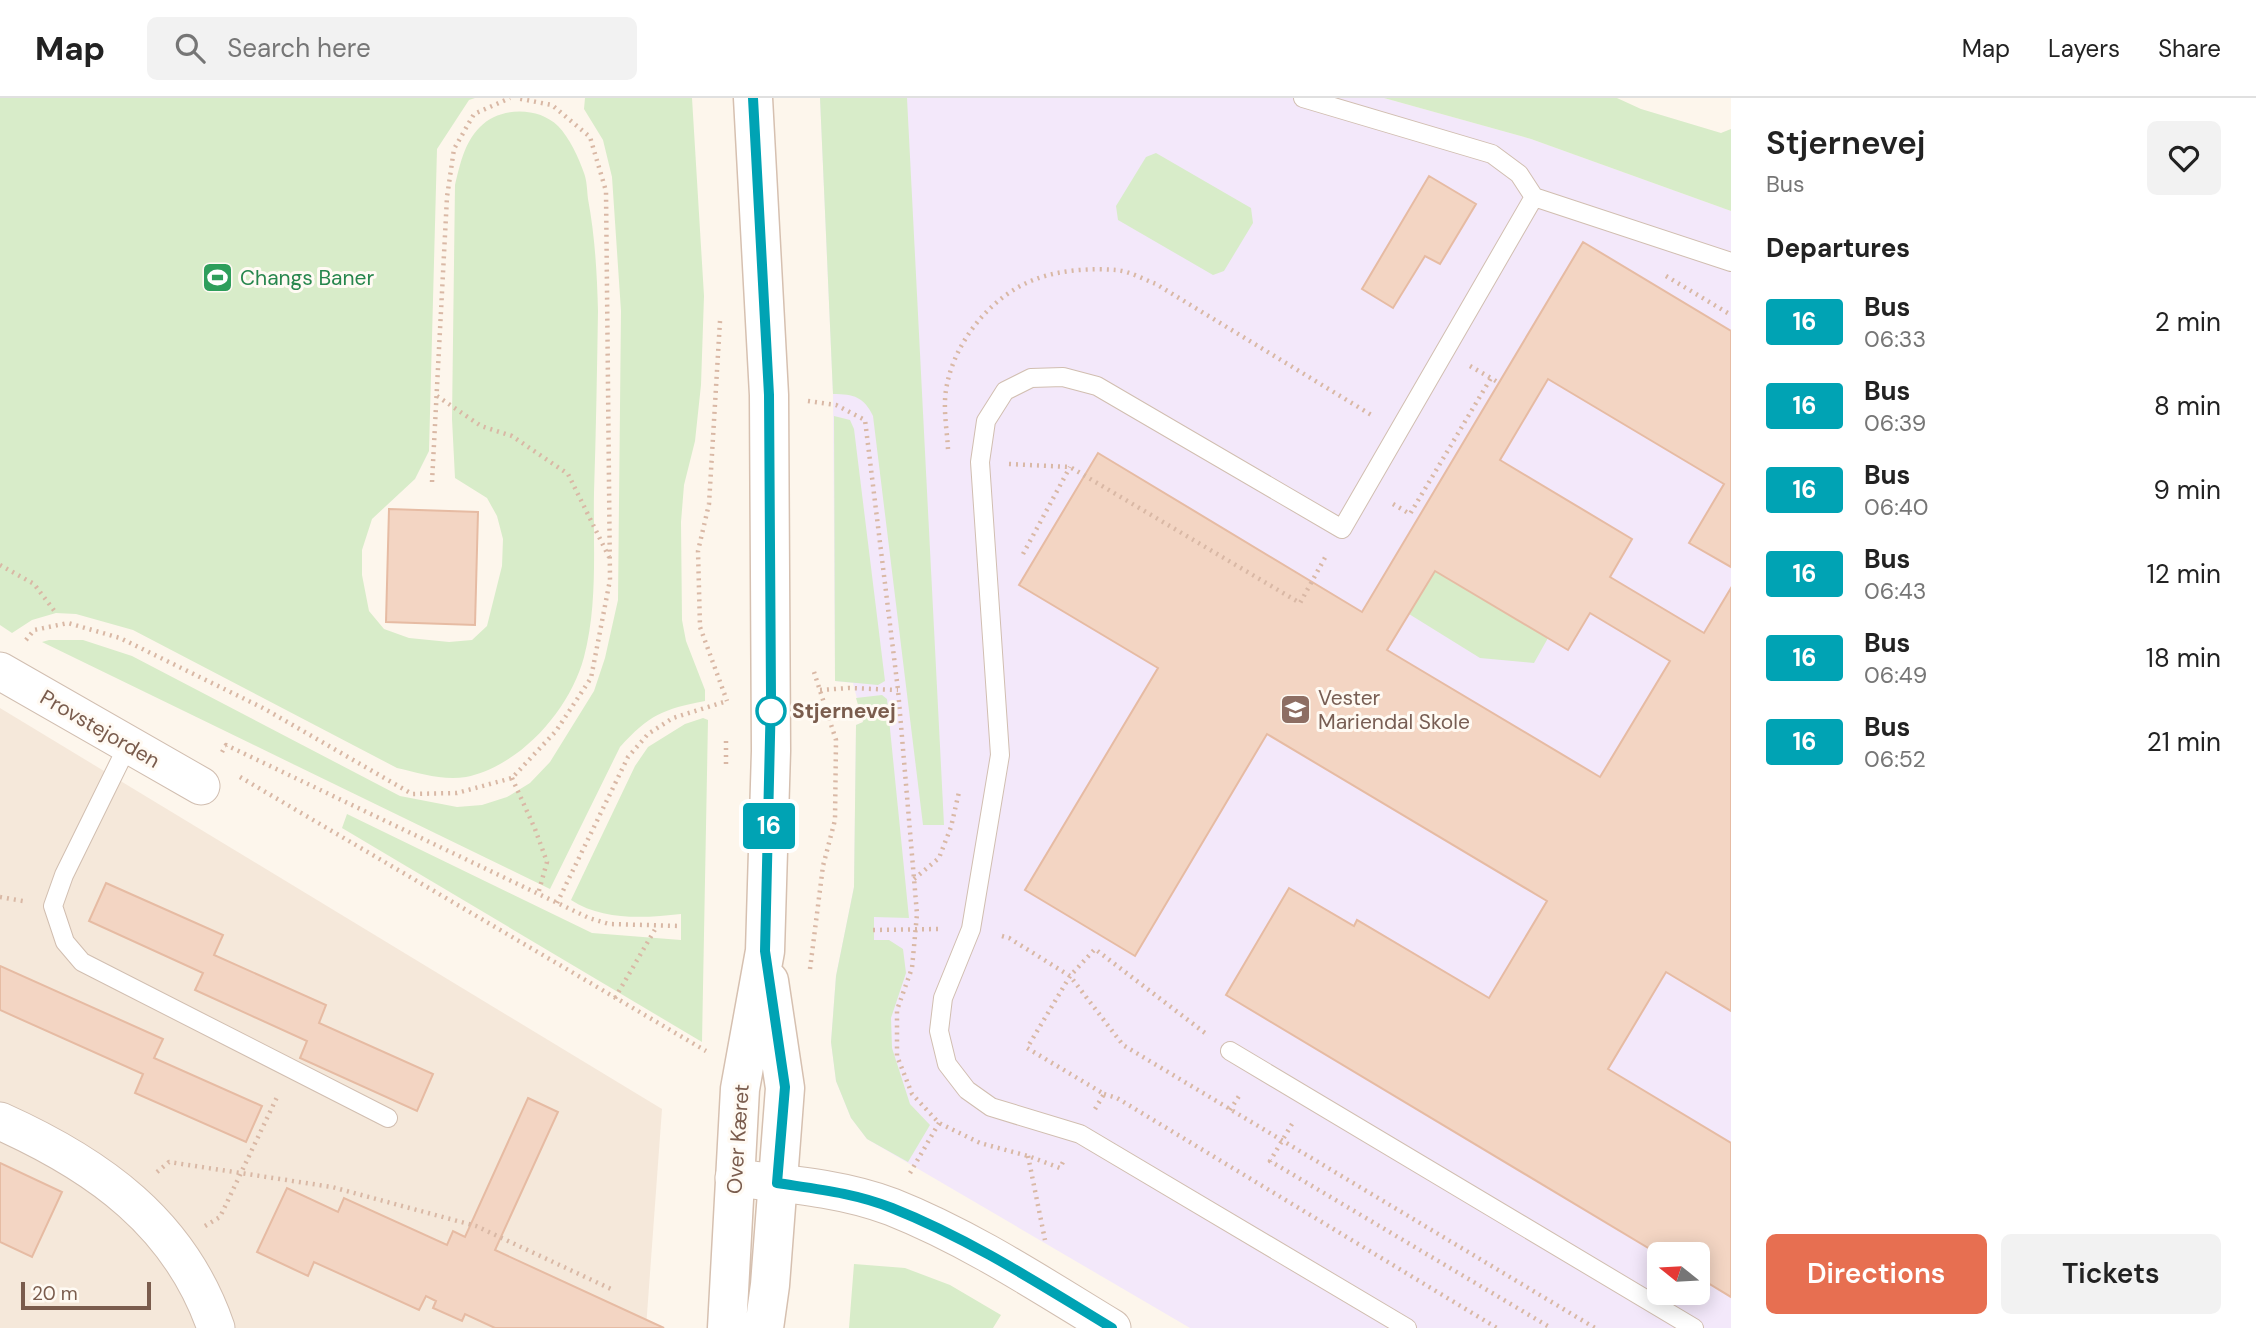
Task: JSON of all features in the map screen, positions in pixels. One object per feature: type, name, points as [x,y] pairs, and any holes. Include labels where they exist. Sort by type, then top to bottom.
[{"type":"main road","name":"Over Kæret","points":[[727,1328],[740,1089],[765,951],[771,728],[769,395],[753,98]]},
{"type":"main road","name":"Over Kæret","points":[[764,1328],[770,1285],[785,1087],[765,951]]},
{"type":"street","name":"Provstejorden","points":[[9,660],[128,745],[208,774]]},
{"type":"street","points":[[0,1121],[47,1142],[89,1167],[129,1197],[172,1245],[205,1295],[216,1328]]},
{"type":"street","points":[[734,1178],[835,1191],[891,1207],[970,1244],[1112,1328]]},
{"type":"lane","points":[[1303,98],[1492,154],[1519,173],[1534,197],[1731,262]]},
{"type":"lane","points":[[1407,1328],[1080,1134],[991,1107],[967,1090],[947,1064],[939,1031],[943,998],[971,929],[1000,755],[980,462],[986,421],[1005,391],[1031,378],[1063,377],[1097,386],[1342,529],[1534,197]]},
{"type":"lane","points":[[128,745],[64,875],[53,906],[65,942],[82,962],[388,1118]]},
{"type":"lane","points":[[1230,1051],[1694,1328]]},
{"type":"path","points":[[432,482],[447,197],[454,149],[474,114],[510,98]]},
{"type":"path","points":[[9,660],[34,630],[68,623],[120,638],[263,708],[412,794],[457,793],[512,778],[556,731],[591,678],[610,580],[606,191],[590,137],[552,105],[516,98]]},
{"type":"path","points":[[1342,529],[1300,603],[1070,467],[948,461],[945,391],[954,361],[973,326],[997,302],[1035,279],[1070,272],[1117,270],[1156,284],[1398,431]]},
{"type":"path","points":[[720,316],[709,504],[698,551],[698,564],[700,627],[727,701],[726,715]]},
{"type":"path","points":[[1365,488],[1410,514],[1491,378],[1499,383]]},
{"type":"path","points":[[437,396],[481,426],[512,436],[568,474],[610,557]]},
{"type":"path","points":[[807,401],[836,405],[865,420],[898,690],[916,930]]},
{"type":"path","points":[[1023,554],[1070,467]]},
{"type":"path","points":[[0,565],[34,584],[56,613]]},
{"type":"path","points":[[809,976],[823,866],[835,820],[836,740],[813,669]]},
{"type":"path","points":[[820,690],[898,690]]},
{"type":"path","points":[[557,903],[628,757],[648,734],[673,718],[727,701]]},
{"type":"path","points":[[725,770],[726,728]]},
{"type":"path","points":[[681,926],[609,924],[589,918],[226,745],[208,774],[708,1052]]},
{"type":"path","points":[[512,778],[547,862],[538,894]]},
{"type":"path","points":[[914,879],[939,858],[951,827],[960,790]]},
{"type":"path","points":[[615,998],[657,926]]},
{"type":"path","points":[[873,930],[971,929],[1009,938],[1070,976],[1123,1045],[1595,1328]]},
{"type":"path","points":[[1230,1051],[1095,949],[1070,976],[1027,1048],[1104,1094],[1117,1098],[1497,1328]]},
{"type":"path","points":[[1080,1134],[1104,1094]]},
{"type":"path","points":[[203,1227],[220,1217],[271,1110]]},
{"type":"path","points":[[1296,1118],[1270,1161],[1551,1328]]},
{"type":"path","points":[[891,1207],[939,1123]]},
{"type":"path","points":[[169,1162],[332,1187],[477,1226],[611,1289]]},
{"type":"shaded area","name":"Vester Mariendal Skole","points":[[820,98],[1384,98],[1531,139],[1731,211],[1731,1328],[1190,1328],[867,1139],[851,1118],[836,1081],[831,1042],[836,976],[854,887],[856,725],[863,722],[853,683],[835,681],[833,394]]},
{"type":"shaded area","points":[[0,708],[662,1109],[646,1328],[0,1328]]},
{"type":"green space","points":[[0,98],[475,98],[469,100],[437,149],[429,451],[415,479],[372,519],[362,550],[362,575],[369,611],[384,629],[409,638],[449,642],[472,640],[487,626],[502,566],[503,539],[497,516],[487,498],[455,478],[452,419],[455,185],[463,154],[470,140],[488,120],[508,113],[530,112],[550,119],[558,126],[573,148],[585,176],[596,269],[598,311],[593,596],[588,637],[577,677],[555,715],[523,748],[486,771],[466,777],[440,777],[414,772],[397,768],[133,630],[76,614],[56,613],[32,620],[12,633],[0,625]]},
{"type":"green space","points":[[585,98],[692,98],[704,296],[701,385],[695,441],[684,485],[681,522],[682,620],[686,641],[705,690],[705,701],[658,715],[640,727],[620,747],[550,889],[42,642],[83,640],[132,656],[400,796],[457,807],[482,805],[507,797],[530,783],[550,762],[594,691],[605,658],[618,600],[621,311],[612,177],[603,140],[584,109]]},
{"type":"green space","points":[[820,98],[907,98],[944,825],[923,825],[873,416],[858,398],[833,394]]},
{"type":"green space","points":[[1384,98],[1617,98],[1641,109],[1721,133],[1731,129],[1731,211],[1531,139]]},
{"type":"green space","points":[[1156,153],[1251,208],[1253,223],[1224,271],[1213,275],[1118,220],[1116,206],[1146,157]]},
{"type":"green space","points":[[834,416],[850,420],[854,429],[885,681],[878,685],[835,681]]},
{"type":"green space","points":[[1435,571],[1548,638],[1534,663],[1480,658],[1409,614]]},
{"type":"green space","points":[[882,695],[887,699],[909,918],[874,917],[874,940],[889,940],[903,949],[906,973],[891,1018],[892,1048],[910,1104],[930,1125],[908,1162],[867,1139],[851,1118],[836,1081],[831,1042],[836,976],[854,887],[856,725],[863,722],[856,698]]},
{"type":"green space","points":[[703,718],[708,720],[702,1042],[342,828],[347,814],[592,933],[681,940],[681,914],[639,917],[610,915],[583,907],[571,900],[635,766],[648,747],[685,724]]},
{"type":"green space","points":[[854,1264],[905,1268],[950,1285],[1001,1315],[993,1328],[849,1328]]},
{"type":"building","points":[[1429,176],[1476,204],[1440,264],[1425,256],[1393,308],[1362,289]]},
{"type":"building","points":[[1583,242],[1731,331],[1731,567],[1689,543],[1724,484],[1548,379],[1500,460],[1632,539],[1610,577],[1704,633],[1731,588],[1731,1011],[1666,972],[1608,1069],[1731,1143],[1731,1297],[1710,1284],[1710,1242],[1647,1242],[1647,1247],[1226,995],[1289,888],[1354,926],[1357,920],[1489,998],[1547,901],[1267,734],[1135,956],[1025,890],[1158,668],[1019,585],[1098,453],[1362,612]],"holes":[[[1435,571],[1568,650],[1590,613],[1670,661],[1600,777],[1387,650]]]},
{"type":"building","points":[[389,509],[478,512],[475,625],[386,622]]},
{"type":"building","points":[[106,883],[223,935],[214,955],[326,1005],[319,1023],[433,1074],[417,1111],[300,1058],[307,1041],[195,990],[203,973],[89,921]]},
{"type":"building","points":[[0,966],[163,1039],[154,1058],[262,1106],[246,1142],[135,1093],[143,1074],[0,1010]]},
{"type":"building","points":[[528,1098],[558,1112],[495,1250],[664,1328],[495,1328],[465,1314],[462,1321],[433,1308],[436,1301],[426,1296],[419,1310],[314,1262],[308,1276],[257,1252],[287,1188],[338,1212],[344,1198],[447,1245],[453,1231],[465,1237]]},
{"type":"building","points":[[0,1163],[62,1192],[32,1257],[0,1242]]},
{"type":"bus line","name":"16","points":[[753,98],[769,395],[772,627],[765,951],[785,1087],[777,1183],[835,1191],[891,1207],[970,1244],[1112,1328]]},
{"type":"place","name":"Changs Baner","points":[[217,278]]},
{"type":"place","name":"Vester Mariendal Skole","points":[[1295,710]]},
{"type":"place","name":"Stjernevej","points":[[771,711]]}]
